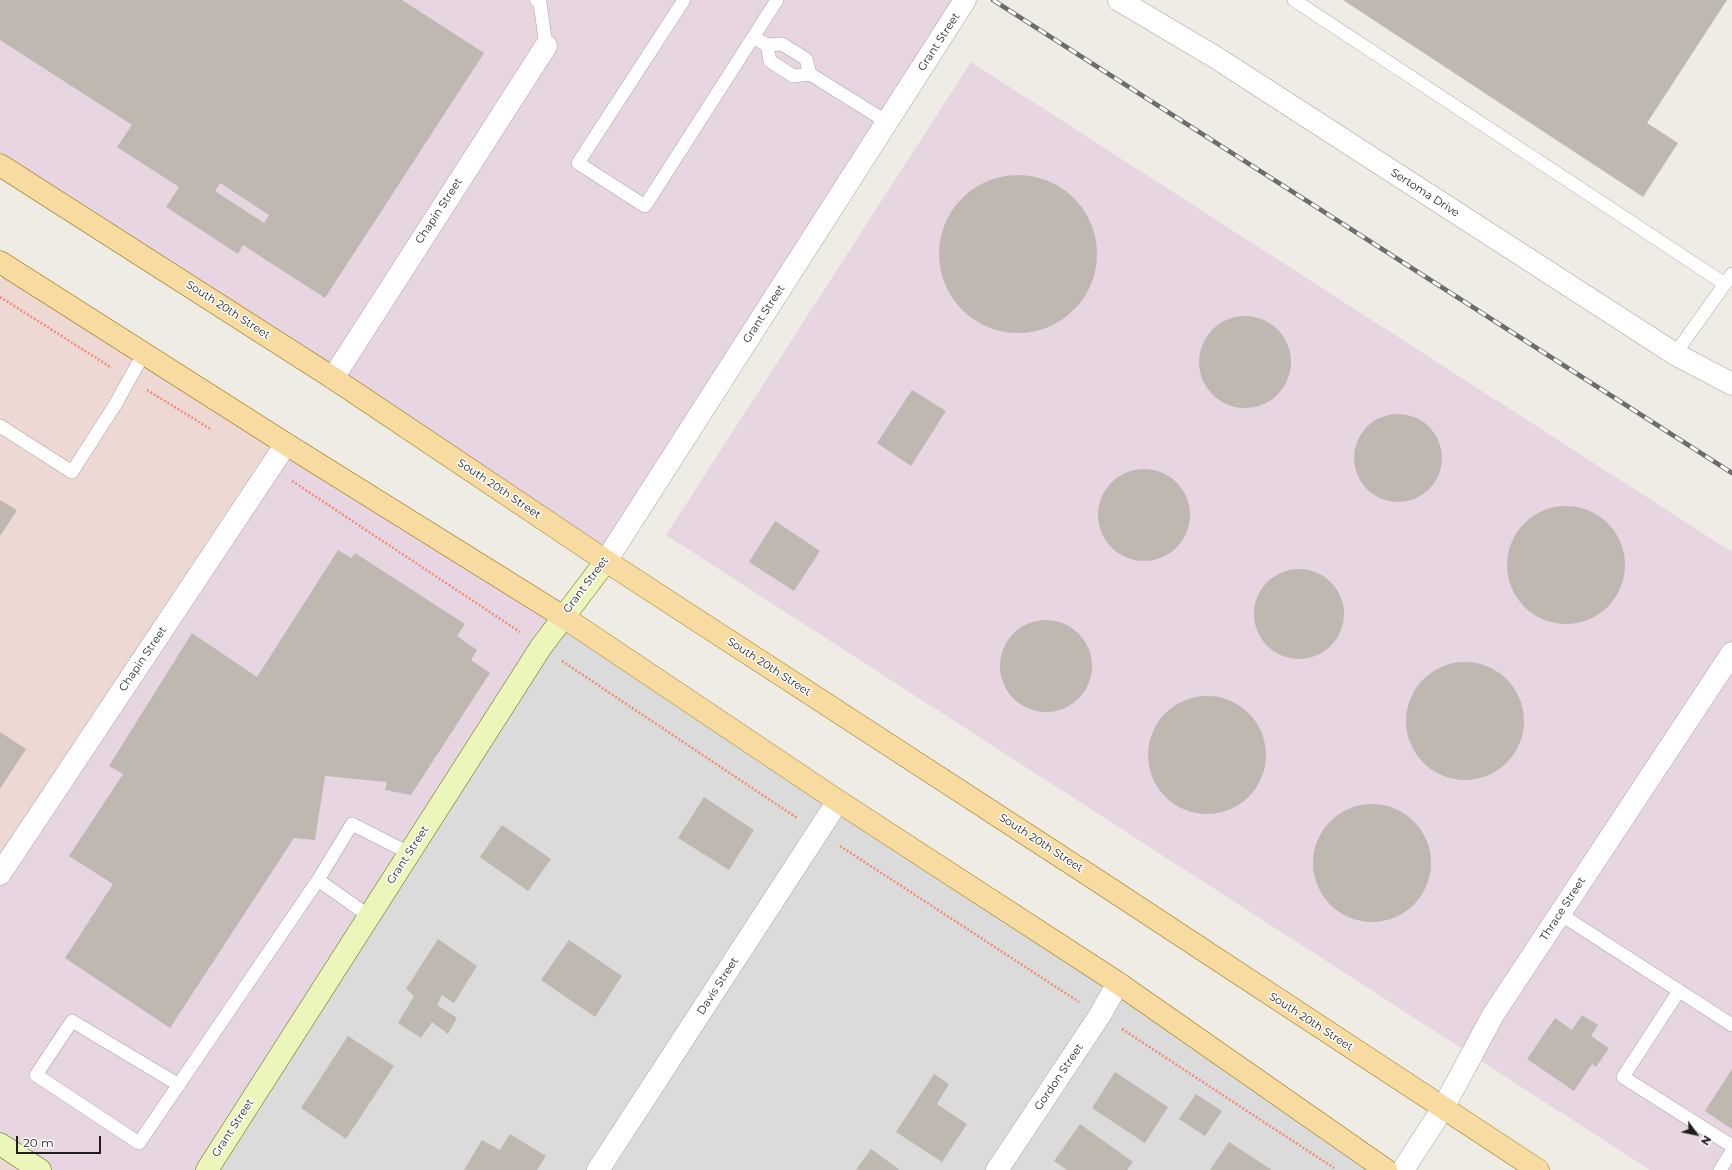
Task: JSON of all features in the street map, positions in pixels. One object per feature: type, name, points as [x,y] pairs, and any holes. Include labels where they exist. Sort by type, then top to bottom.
[{"type":"main road","name":"South 20th Street","points":[[0,165],[333,378],[606,561],[1099,881],[1538,1170]]},
{"type":"main road","points":[[2,268],[144,353],[286,444],[562,616],[838,802],[1118,983],[1386,1170]]},
{"type":"street","name":"Grant Street","points":[[207,1170],[541,647],[562,616],[606,561],[965,0]]},
{"type":"street","name":"Sertoma Drive","points":[[1119,0],[1222,61],[1675,354],[1732,384]]},
{"type":"street","name":"Chapin Street","points":[[333,378],[546,46]]},
{"type":"street","name":"Chapin Street","points":[[0,874],[286,444]]},
{"type":"street","name":"Thrace Street","points":[[1403,1170],[1443,1108],[1493,1015],[1732,653]]},
{"type":"street","name":"Davis Street","points":[[598,1170],[838,802]]},
{"type":"street","name":"Gordon Street","points":[[997,1170],[1100,1015],[1118,983]]},
{"type":"street","points":[[0,1144],[40,1170]]},
{"type":"lane","points":[[536,0],[540,3],[546,46]]},
{"type":"lane","points":[[684,0],[578,163],[645,206],[777,0]]},
{"type":"lane","points":[[1294,0],[1729,279],[1675,354]]},
{"type":"lane","points":[[753,37],[767,45],[782,44],[806,59],[810,74]]},
{"type":"lane","points":[[767,45],[770,61],[793,76],[810,74],[887,122]]},
{"type":"lane","points":[[0,426],[72,472],[115,405],[128,378],[144,353]]},
{"type":"lane","points":[[179,1085],[72,1021],[36,1075],[139,1143],[179,1085],[318,880],[352,824],[409,853]]},
{"type":"lane","points":[[318,880],[368,916]]},
{"type":"lane","points":[[1560,914],[1732,1025]]},
{"type":"lane","points":[[1679,991],[1623,1078],[1732,1146]]},
{"type":"lane","points":[[1720,1170],[1732,1152]]},
{"type":"path","points":[[0,297],[216,433]]},
{"type":"path","points":[[270,466],[818,832],[1337,1170]]},
{"type":"shaded area","points":[[0,0],[962,0],[606,555],[0,162]]},
{"type":"shaded area","points":[[971,62],[1732,552],[1732,1170],[1650,1170],[666,535]]},
{"type":"shaded area","points":[[9,268],[298,447],[0,880],[0,281]]},
{"type":"shaded area","points":[[298,447],[557,614],[209,1170],[42,1170],[0,1142],[0,877],[132,683]]},
{"type":"shaded area","points":[[559,620],[1116,986],[996,1170],[213,1170]]},
{"type":"shaded area","points":[[1118,991],[1399,1170],[998,1170]]},
{"type":"shaded area","points":[[0,1146],[36,1170],[0,1170]]},
{"type":"building","points":[[0,0],[402,0],[484,53],[325,298],[243,245],[238,254],[166,207],[179,187],[117,147],[132,125],[0,40]],"holes":[[[220,183],[269,215],[264,223],[215,191]]]},
{"type":"building","points":[[1343,0],[1727,0],[1647,123],[1678,143],[1643,197]]},
{"type":"building","points":[[1018,175],[1048,181],[1062,188],[1074,198],[1084,210],[1091,224],[1097,254],[1091,284],[1084,298],[1074,310],[1062,320],[1048,327],[1018,333],[988,327],[974,320],[962,310],[952,298],[945,284],[939,254],[945,224],[952,210],[962,198],[974,188],[988,181]]},
{"type":"building","points":[[1245,316],[1262,320],[1277,330],[1287,345],[1291,362],[1287,379],[1277,394],[1262,404],[1245,408],[1228,404],[1213,394],[1203,379],[1199,362],[1203,345],[1213,330],[1228,320]]},
{"type":"building","points":[[912,390],[946,411],[911,466],[877,443]]},
{"type":"building","points":[[1398,414],[1415,418],[1429,427],[1438,441],[1442,458],[1438,475],[1429,489],[1415,498],[1398,502],[1381,498],[1367,489],[1358,475],[1354,458],[1358,441],[1367,427],[1381,418]]},
{"type":"building","points":[[1144,469],[1161,473],[1176,483],[1186,498],[1190,515],[1186,532],[1176,547],[1161,557],[1144,561],[1127,557],[1112,547],[1102,532],[1098,515],[1102,498],[1112,483],[1127,473]]},
{"type":"building","points":[[0,500],[17,510],[0,536]]},
{"type":"building","points":[[1566,506],[1589,510],[1608,523],[1621,542],[1625,565],[1621,588],[1608,607],[1589,620],[1566,624],[1543,620],[1524,607],[1511,588],[1507,565],[1511,542],[1524,523],[1543,510]]},
{"type":"building","points":[[775,521],[820,551],[794,591],[749,562]]},
{"type":"building","points":[[338,550],[351,558],[355,553],[465,624],[457,636],[477,650],[471,660],[490,673],[411,795],[385,790],[387,782],[325,776],[315,840],[294,838],[170,1028],[65,958],[113,884],[69,856],[123,774],[109,766],[192,633],[257,677]]},
{"type":"building","points":[[1299,569],[1316,572],[1331,582],[1341,597],[1344,614],[1341,631],[1331,646],[1316,656],[1299,659],[1282,656],[1267,646],[1257,631],[1254,614],[1257,597],[1267,582],[1282,572]]},
{"type":"building","points":[[1046,620],[1063,624],[1078,634],[1088,649],[1092,666],[1088,683],[1078,698],[1063,708],[1046,712],[1029,708],[1014,698],[1004,683],[1000,666],[1004,649],[1014,634],[1029,624]]},
{"type":"building","points":[[1465,662],[1488,666],[1507,679],[1520,698],[1524,721],[1520,744],[1507,763],[1488,776],[1465,780],[1442,776],[1423,763],[1410,744],[1406,721],[1410,698],[1423,679],[1442,666]]},
{"type":"building","points":[[1207,696],[1230,700],[1249,713],[1262,732],[1266,755],[1262,778],[1249,797],[1230,810],[1207,814],[1184,810],[1165,797],[1152,778],[1148,755],[1152,732],[1165,713],[1184,700]]},
{"type":"building","points":[[0,732],[26,749],[0,789]]},
{"type":"building","points":[[704,797],[754,830],[729,870],[678,838]]},
{"type":"building","points":[[1372,804],[1395,808],[1414,821],[1427,840],[1431,863],[1427,886],[1414,905],[1395,918],[1372,922],[1349,918],[1330,905],[1317,886],[1313,863],[1317,840],[1330,821],[1349,808]]},
{"type":"building","points":[[502,825],[551,859],[528,891],[480,857]]},
{"type":"building","points":[[438,939],[477,966],[454,1003],[442,995],[437,1005],[457,1018],[448,1034],[432,1022],[421,1038],[398,1023],[414,996],[406,989]]},
{"type":"building","points":[[569,940],[622,976],[595,1017],[541,980]]},
{"type":"building","points":[[1582,1015],[1598,1025],[1591,1036],[1609,1048],[1596,1067],[1592,1064],[1574,1091],[1527,1059],[1555,1018],[1572,1030]]},
{"type":"building","points":[[348,1036],[394,1066],[346,1139],[301,1108]]},
{"type":"building","points":[[1732,1069],[1732,1129],[1705,1111]]},
{"type":"building","points":[[1115,1072],[1168,1107],[1145,1143],[1092,1108]]},
{"type":"building","points":[[934,1074],[949,1084],[937,1104],[967,1124],[942,1162],[896,1132]]},
{"type":"building","points":[[1196,1094],[1222,1111],[1205,1136],[1179,1119]]},
{"type":"building","points":[[1080,1124],[1133,1162],[1127,1170],[1067,1170],[1054,1161]]},
{"type":"building","points":[[510,1134],[546,1156],[537,1170],[464,1170],[482,1140],[500,1150]]},
{"type":"building","points":[[1229,1142],[1272,1170],[1210,1170]]},
{"type":"building","points":[[871,1149],[900,1170],[856,1170]]},
{"type":"railway","points":[[993,0],[1732,473]]}]
